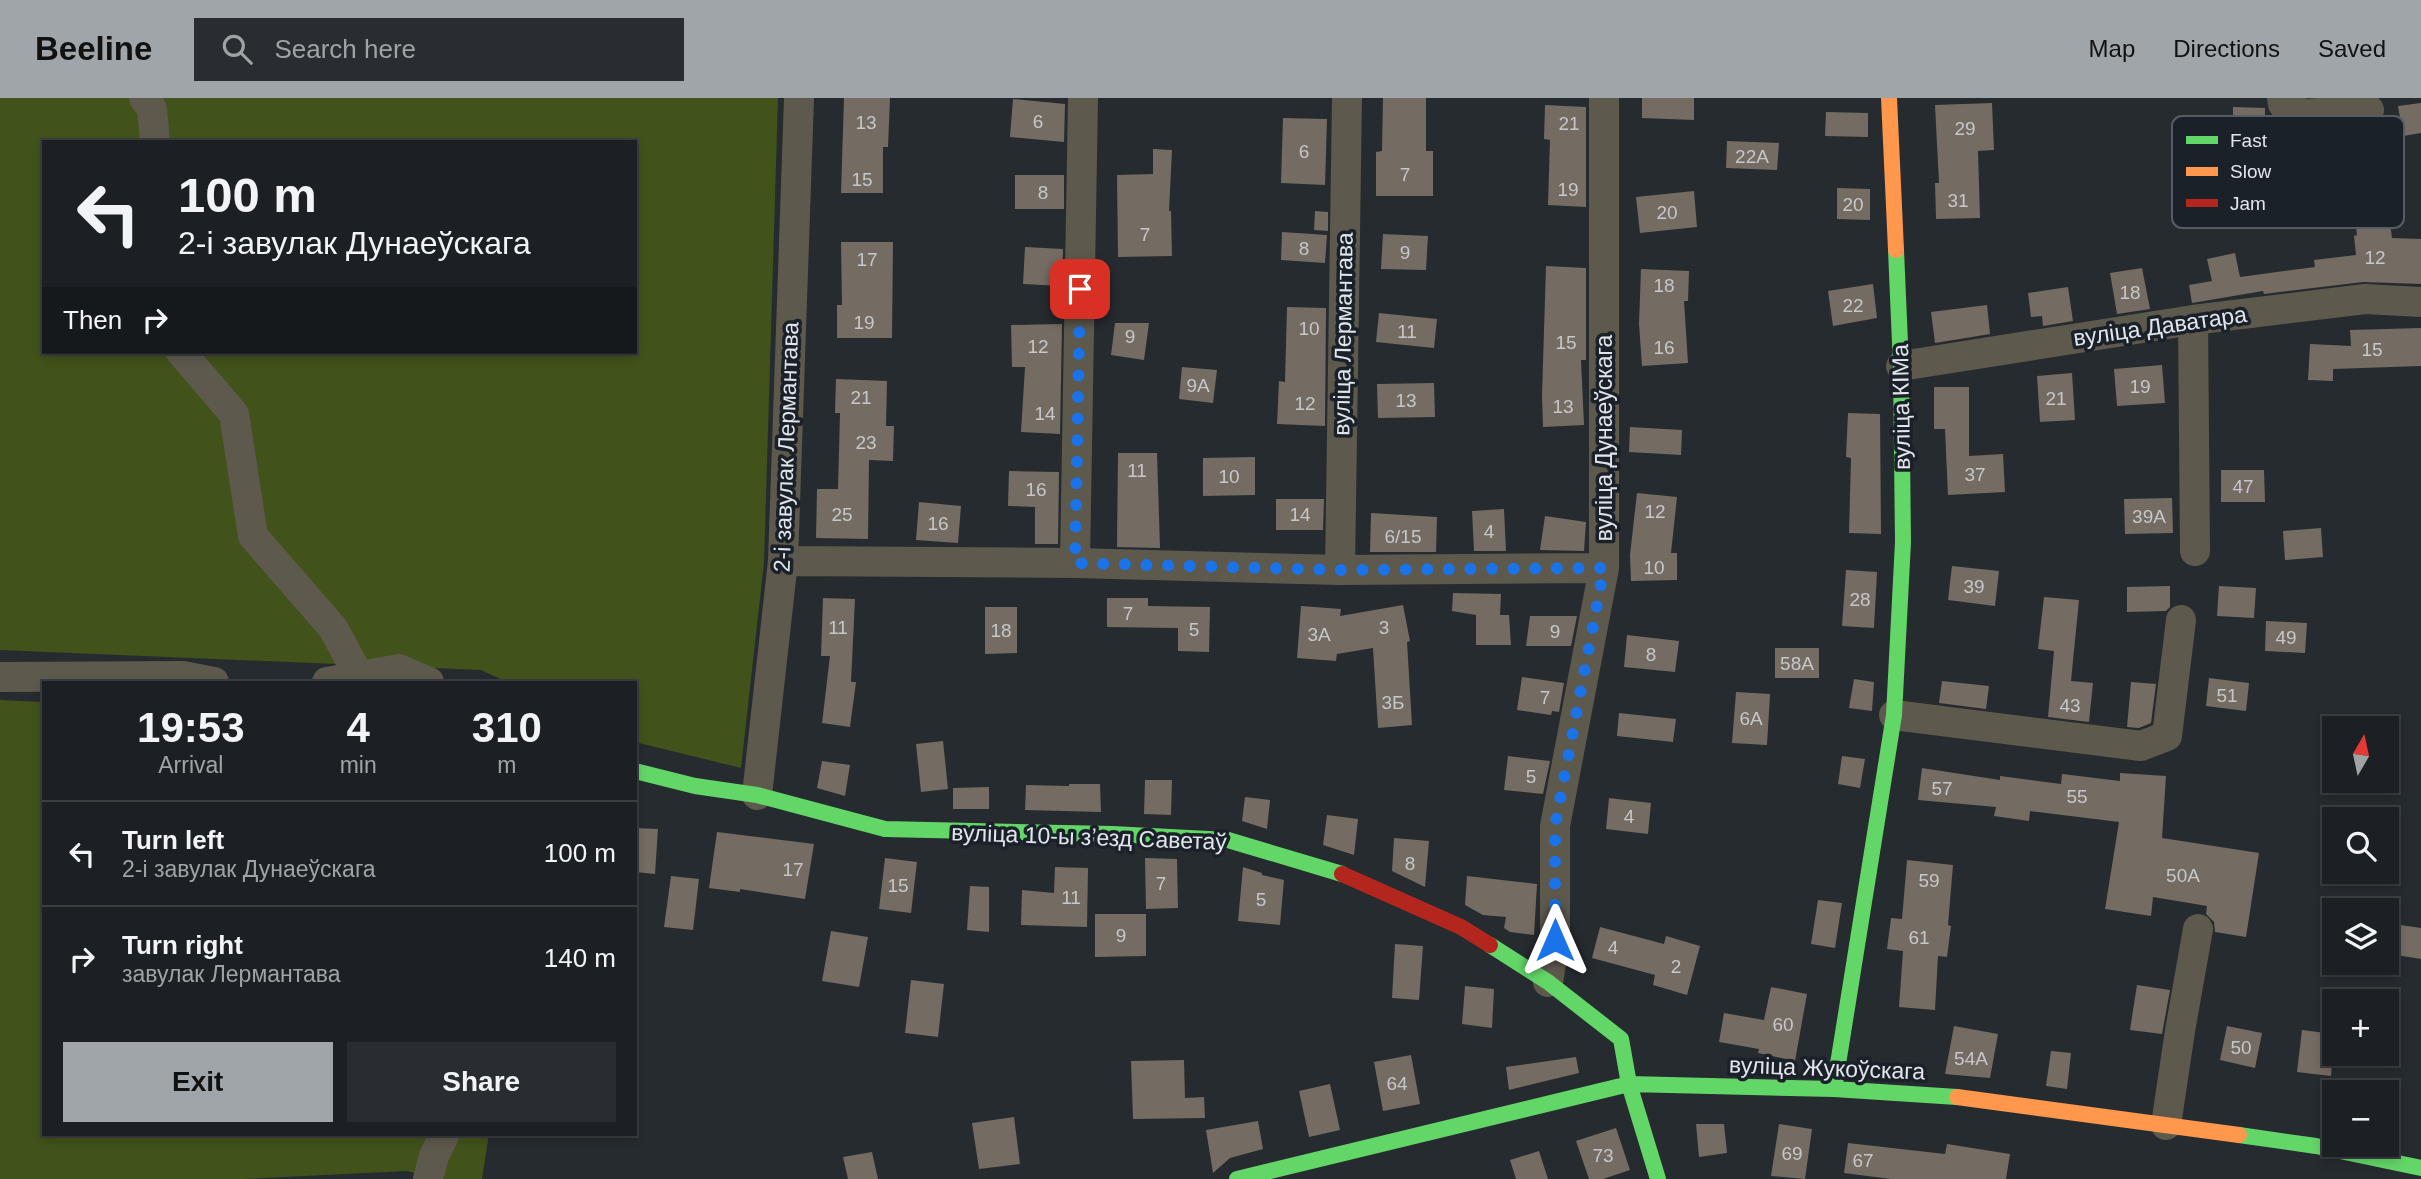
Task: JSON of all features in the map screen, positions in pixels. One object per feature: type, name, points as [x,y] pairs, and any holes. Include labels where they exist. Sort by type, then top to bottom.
[{"type":"street","points":[[144,98],[152,109],[155,140]]},
{"type":"street","name":"2-і завулак Лермантава","points":[[757,795],[783,561],[799,98]]},
{"type":"street","points":[[1075,563],[1083,98]]},
{"type":"street","name":"вуліца Лермантава","points":[[1340,570],[1347,98]]},
{"type":"street","name":"вуліца Дунаеўскага","points":[[1548,982],[1555,940],[1555,826],[1604,568],[1604,98]]},
{"type":"street","name":"вуліца КІМа","points":[[1834,1089],[1894,715],[1903,542],[1901,366],[1889,98]]},
{"type":"street","points":[[2282,98],[2283,104],[2304,114],[2370,110]]},
{"type":"street","name":"вуліца Даватара","points":[[1901,366],[2193,320],[2365,299],[2421,302]]},
{"type":"street","points":[[2193,320],[2195,551]]},
{"type":"street","points":[[183,354],[234,414],[253,536],[333,628],[358,679]]},
{"type":"street","points":[[783,561],[1075,563],[1340,570],[1604,568]]},
{"type":"street","points":[[1894,715],[2141,747],[2167,736],[2181,620]]},
{"type":"street","points":[[337,681],[399,669],[427,681]]},
{"type":"street","points":[[0,677],[183,676],[209,681]]},
{"type":"street","name":"вуліца 10-ы зʼезд Саветаў","points":[[637,772],[695,786],[757,795],[886,830],[1112,834],[1228,840],[1349,876],[1461,927],[1548,982],[1621,1039],[1629,1084],[1658,1179]]},
{"type":"street","points":[[2166,1125],[2198,929]]},
{"type":"street","name":"вуліца Жукоўскага","points":[[1237,1179],[1289,1164],[1629,1084],[1834,1089],[1973,1098],[2316,1146],[2421,1168]]},
{"type":"street","points":[[428,1179],[433,1156],[444,1136]]},
{"type":"green space","points":[[0,98],[778,98],[764,563],[741,768],[637,742],[637,681],[505,681],[481,670],[0,650]]},
{"type":"green space","points":[[0,700],[42,702],[42,1136],[489,1136],[482,1179],[441,1179],[406,1171],[246,1179],[0,1179]]},
{"type":"building","points":[[844,98],[890,98],[888,147],[883,147],[883,193],[841,193]]},
{"type":"building","points":[[1383,98],[1426,98],[1426,151],[1433,151],[1433,196],[1376,196],[1376,152],[1382,151]]},
{"type":"building","points":[[1642,98],[1694,98],[1694,120],[1642,118]]},
{"type":"building","points":[[1013,99],[1065,104],[1064,142],[1010,137]]},
{"type":"building","points":[[1992,103],[1994,150],[1978,151],[1980,218],[1936,219],[1935,183],[1939,183],[1935,105]]},
{"type":"building","points":[[2421,103],[2421,133],[2404,136],[2404,116],[2400,116],[2398,106]]},
{"type":"building","points":[[1545,105],[1586,107],[1586,207],[1548,205],[1550,140],[1544,139]]},
{"type":"building","points":[[2233,107],[2265,108],[2265,116],[2233,116]]},
{"type":"building","points":[[1826,112],[1868,113],[1868,137],[1825,136]]},
{"type":"building","points":[[1283,118],[1327,119],[1325,185],[1281,183]]},
{"type":"building","points":[[1727,141],[1779,143],[1777,170],[1726,168]]},
{"type":"building","points":[[1153,149],[1172,150],[1169,211],[1172,256],[1118,257],[1117,175],[1153,174]]},
{"type":"building","points":[[1015,175],[1064,175],[1064,209],[1015,209]]},
{"type":"building","points":[[1837,188],[1870,189],[1870,220],[1837,219]]},
{"type":"building","points":[[1694,191],[1697,227],[1640,233],[1636,197]]},
{"type":"building","points":[[1315,211],[1328,212],[1328,231],[1314,230]]},
{"type":"building","points":[[2356,228],[2391,228],[2392,238],[2421,239],[2421,284],[2363,282],[2264,294],[2263,291],[2192,303],[2189,285],[2212,281],[2207,259],[2235,253],[2240,277],[2315,267],[2314,260],[2356,255],[2354,236],[2357,235]]},
{"type":"building","points":[[1282,232],[1327,235],[1325,263],[1281,260]]},
{"type":"building","points":[[1383,234],[1428,236],[1426,270],[1381,269]]},
{"type":"building","points":[[841,242],[893,242],[892,338],[837,338],[837,305],[842,305]]},
{"type":"building","points":[[1025,247],[1063,249],[1062,286],[1023,284]]},
{"type":"building","points":[[1546,266],[1586,268],[1586,360],[1581,360],[1584,425],[1543,427]]},
{"type":"building","points":[[2142,268],[2150,309],[2117,314],[2110,273]]},
{"type":"building","points":[[1641,269],[1689,271],[1688,301],[1684,301],[1688,363],[1642,366],[1639,324]]},
{"type":"building","points":[[1873,284],[1877,318],[1833,326],[1828,291]]},
{"type":"building","points":[[2068,287],[2073,321],[2043,326],[2042,316],[2031,317],[2028,293]]},
{"type":"building","points":[[1987,305],[1990,334],[1935,343],[1931,312]]},
{"type":"building","points":[[1287,307],[1326,308],[1325,426],[1277,424],[1279,381],[1285,382]]},
{"type":"building","points":[[1379,313],[1437,319],[1434,348],[1376,342]]},
{"type":"building","points":[[1115,323],[1149,323],[1144,360],[1111,355]]},
{"type":"building","points":[[1062,324],[1060,434],[1021,432],[1025,367],[1012,367],[1011,325]]},
{"type":"building","points":[[2421,328],[2421,366],[2333,369],[2333,381],[2308,380],[2310,344],[2351,346],[2350,330]]},
{"type":"building","points":[[2162,365],[2165,403],[2117,406],[2114,369]]},
{"type":"building","points":[[1182,367],[1217,370],[1213,403],[1179,399]]},
{"type":"building","points":[[2072,373],[2075,420],[2040,422],[2037,376]]},
{"type":"building","points":[[836,379],[887,381],[886,426],[894,426],[893,461],[869,460],[868,539],[816,538],[817,489],[838,489],[840,413],[835,413]]},
{"type":"building","points":[[1434,383],[1435,417],[1378,418],[1377,384]]},
{"type":"building","points":[[1934,387],[1969,387],[1969,456],[2003,454],[2005,492],[1948,495],[1945,429],[1934,429]]},
{"type":"building","points":[[1848,413],[1880,414],[1881,534],[1849,533],[1851,458],[1846,457]]},
{"type":"building","points":[[1630,427],[1682,430],[1681,455],[1629,452]]},
{"type":"building","points":[[1118,453],[1157,453],[1160,548],[1117,547]]},
{"type":"building","points":[[1255,457],[1255,495],[1203,496],[1203,458]]},
{"type":"building","points":[[2221,470],[2264,470],[2265,502],[2221,502]]},
{"type":"building","points":[[1009,471],[1059,472],[1058,544],[1035,544],[1035,507],[1008,506]]},
{"type":"building","points":[[1637,493],[1677,497],[1671,553],[1677,553],[1677,580],[1631,581],[1630,555]]},
{"type":"building","points":[[2172,498],[2173,533],[2125,534],[2124,499]]},
{"type":"building","points":[[1276,499],[1324,499],[1323,530],[1276,530]]},
{"type":"building","points":[[919,502],[961,506],[958,543],[916,540]]},
{"type":"building","points":[[1504,509],[1506,551],[1474,551],[1472,511]]},
{"type":"building","points":[[1371,513],[1437,517],[1436,552],[1370,552]]},
{"type":"building","points":[[1545,516],[1586,522],[1584,551],[1540,550]]},
{"type":"building","points":[[2321,528],[2323,557],[2285,560],[2283,531]]},
{"type":"building","points":[[1952,566],[1999,571],[1995,606],[1948,600]]},
{"type":"building","points":[[1846,570],[1877,572],[1874,628],[1842,626]]},
{"type":"building","points":[[2170,586],[2170,607],[2166,611],[2127,612],[2127,587]]},
{"type":"building","points":[[2219,586],[2256,588],[2254,618],[2217,616]]},
{"type":"building","points":[[1453,593],[1501,594],[1500,615],[1509,615],[1511,645],[1476,645],[1476,615],[1452,611]]},
{"type":"building","points":[[2044,597],[2079,600],[2071,681],[2093,683],[2089,722],[2048,717],[2054,651],[2038,649]]},
{"type":"building","points":[[823,598],[855,599],[851,682],[856,682],[850,727],[822,723],[830,656],[821,656]]},
{"type":"building","points":[[1107,598],[1148,598],[1148,606],[1210,607],[1209,652],[1178,651],[1178,628],[1107,627]]},
{"type":"building","points":[[1403,605],[1410,641],[1407,642],[1412,725],[1378,728],[1373,648],[1337,654],[1336,661],[1297,658],[1301,606],[1341,609],[1340,616]]},
{"type":"building","points":[[985,607],[1017,607],[1017,653],[985,654]]},
{"type":"building","points":[[1530,616],[1577,616],[1571,646],[1526,646]]},
{"type":"building","points":[[2266,621],[2307,623],[2305,653],[2265,651]]},
{"type":"building","points":[[1627,635],[1679,641],[1675,672],[1624,667]]},
{"type":"building","points":[[1775,648],[1819,648],[1819,678],[1775,678]]},
{"type":"building","points":[[1522,677],[1564,683],[1559,712],[1552,711],[1551,715],[1517,710]]},
{"type":"building","points":[[2209,678],[2249,683],[2246,711],[2206,706]]},
{"type":"building","points":[[1854,679],[1874,682],[1872,711],[1849,708]]},
{"type":"building","points":[[1942,681],[1989,686],[1986,709],[1939,703]]},
{"type":"building","points":[[2131,682],[2156,684],[2151,723],[2139,728],[2127,727]]},
{"type":"building","points":[[1736,692],[1770,694],[1767,745],[1732,743]]},
{"type":"building","points":[[1619,713],[1676,719],[1673,742],[1617,736]]},
{"type":"building","points":[[943,741],[948,789],[921,792],[916,744]]},
{"type":"building","points":[[1508,756],[1550,761],[1543,794],[1504,790]]},
{"type":"building","points":[[1842,756],[1865,759],[1860,788],[1838,784]]},
{"type":"building","points":[[822,761],[850,765],[845,796],[817,788]]},
{"type":"building","points":[[1922,768],[2000,780],[2000,776],[2061,784],[2062,774],[2120,781],[2120,773],[2166,776],[2162,838],[2259,853],[2246,937],[2215,932],[2214,922],[2206,914],[2207,906],[2153,897],[2151,916],[2105,909],[2119,822],[2030,811],[2029,821],[1994,816],[1996,807],[1918,800]]},
{"type":"building","points":[[1145,780],[1172,780],[1171,815],[1144,814]]},
{"type":"building","points":[[1100,784],[1101,812],[1025,810],[1026,785]]},
{"type":"building","points":[[989,787],[989,809],[953,809],[953,788]]},
{"type":"building","points":[[1245,797],[1270,800],[1267,829],[1242,821]]},
{"type":"building","points":[[1609,798],[1651,803],[1648,834],[1606,829]]},
{"type":"building","points":[[1327,815],[1358,819],[1354,855],[1323,845]]},
{"type":"building","points":[[637,828],[658,829],[655,874],[637,872]]},
{"type":"building","points":[[717,832],[814,844],[805,899],[740,889],[740,892],[709,888]]},
{"type":"building","points":[[1394,838],[1429,841],[1425,887],[1392,871]]},
{"type":"building","points":[[885,858],[917,862],[911,913],[879,909]]},
{"type":"building","points":[[1145,858],[1177,859],[1178,908],[1146,909]]},
{"type":"building","points":[[1907,860],[1953,865],[1948,925],[1951,926],[1947,957],[1938,956],[1935,1010],[1899,1007],[1903,951],[1887,949],[1891,918],[1902,919]]},
{"type":"building","points":[[1055,867],[1088,868],[1087,927],[1021,925],[1022,890],[1054,893]]},
{"type":"building","points":[[1243,867],[1284,880],[1280,925],[1238,921]]},
{"type":"building","points":[[671,876],[699,879],[693,930],[664,927]]},
{"type":"building","points":[[1467,876],[1537,884],[1534,935],[1510,932],[1504,928],[1506,917],[1483,915],[1465,905]]},
{"type":"building","points":[[970,886],[989,887],[989,932],[967,930]]},
{"type":"building","points":[[1818,900],[1842,903],[1835,948],[1811,944]]},
{"type":"building","points":[[1095,914],[1146,914],[1146,956],[1095,957]]},
{"type":"building","points":[[2400,925],[2421,928],[2421,959],[2399,955]]},
{"type":"building","points":[[1600,927],[1664,944],[1666,936],[1700,946],[1687,995],[1653,985],[1655,975],[1592,958]]},
{"type":"building","points":[[831,931],[868,937],[859,987],[822,981]]},
{"type":"building","points":[[1395,944],[1423,946],[1419,1000],[1392,998]]},
{"type":"building","points":[[911,980],[944,984],[938,1037],[905,1033]]},
{"type":"building","points":[[2137,985],[2170,990],[2162,1034],[2130,1030]]},
{"type":"building","points":[[1465,986],[1494,989],[1492,1028],[1462,1024]]},
{"type":"building","points":[[1771,987],[1807,994],[1795,1061],[1758,1053],[1759,1049],[1719,1042],[1724,1013],[1764,1020]]},
{"type":"building","points":[[1954,1026],[1998,1034],[1990,1078],[1945,1074]]},
{"type":"building","points":[[2227,1026],[2262,1033],[2255,1068],[2220,1060]]},
{"type":"building","points":[[2302,1030],[2322,1032],[2322,1066],[2332,1066],[2331,1076],[2297,1072]]},
{"type":"building","points":[[2051,1051],[2071,1053],[2067,1089],[2046,1086]]},
{"type":"building","points":[[1411,1055],[1420,1104],[1383,1111],[1374,1062]]},
{"type":"building","points":[[1576,1057],[1579,1073],[1509,1090],[1506,1067]]},
{"type":"building","points":[[1184,1060],[1185,1098],[1204,1097],[1205,1118],[1133,1119],[1131,1061]]},
{"type":"building","points":[[1330,1084],[1340,1130],[1309,1137],[1299,1091]]},
{"type":"building","points":[[1014,1117],[1020,1164],[979,1169],[972,1123]]},
{"type":"building","points":[[1258,1121],[1263,1149],[1230,1158],[1213,1173],[1206,1130]]},
{"type":"building","points":[[1696,1124],[1724,1124],[1727,1153],[1699,1157]]},
{"type":"building","points":[[1779,1124],[1812,1129],[1805,1179],[1771,1176]]},
{"type":"building","points":[[1616,1128],[1630,1170],[1603,1179],[1589,1179],[1576,1141]]},
{"type":"building","points":[[1848,1143],[1945,1154],[1947,1144],[2010,1154],[2006,1179],[1891,1179],[1844,1173]]},
{"type":"building","points":[[1539,1151],[1548,1179],[1516,1179],[1510,1160]]},
{"type":"building","points":[[872,1152],[878,1179],[848,1179],[843,1157]]},
{"type":"traffic: fast","points":[[1834,1089],[1894,715],[1903,542],[1901,366],[1896,250]]},
{"type":"traffic: fast","points":[[637,772],[695,786],[757,795],[885,829],[1112,834],[1228,840],[1342,874]]},
{"type":"traffic: fast","points":[[1490,945],[1548,982],[1621,1039],[1629,1084],[1658,1179]]},
{"type":"traffic: fast","points":[[1237,1179],[1629,1084],[1834,1089],[1957,1097]]},
{"type":"traffic: fast","points":[[2239,1135],[2316,1146],[2421,1168]]},
{"type":"traffic: slow","points":[[1889,98],[1896,250]]},
{"type":"traffic: slow","points":[[1957,1097],[2239,1135]]},
{"type":"traffic: jam","points":[[1342,874],[1461,927],[1490,945]]},
{"type":"route","points":[[1080,289],[1075,563],[1340,570],[1604,568],[1555,826],[1555,940]]}]
